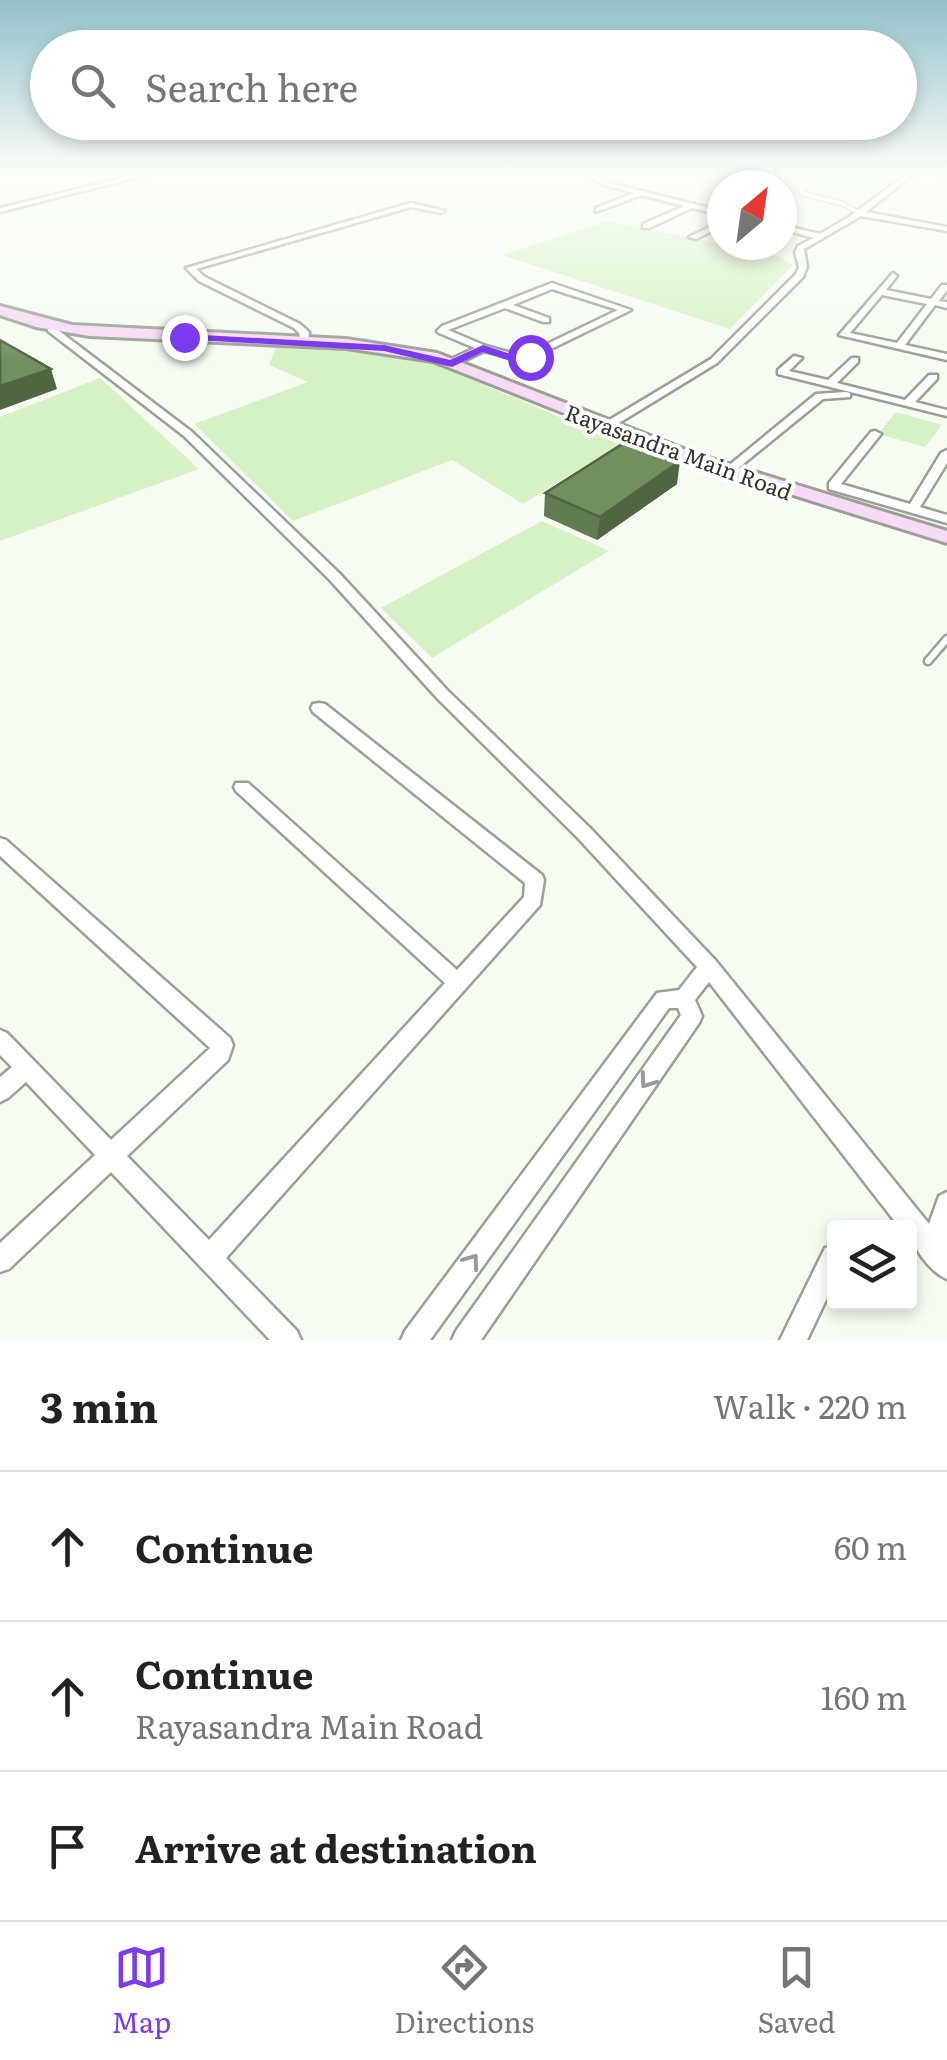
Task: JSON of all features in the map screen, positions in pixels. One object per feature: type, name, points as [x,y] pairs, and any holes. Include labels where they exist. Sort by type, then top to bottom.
[{"type":"street","points":[[305,342],[304,332],[298,326],[189,269],[307,236]]},
{"type":"street","points":[[815,236],[821,237]]},
{"type":"street","points":[[606,427],[714,361],[800,276],[804,267],[799,252],[821,237]]},
{"type":"street","points":[[894,276],[844,335],[947,357]]},
{"type":"street","points":[[552,286],[626,310],[523,359],[483,348],[442,331],[552,286]]},
{"type":"street","points":[[900,347],[945,286]]},
{"type":"street","points":[[880,292],[947,305]]},
{"type":"street","points":[[503,304],[546,320]]},
{"type":"street","name":"Rayasandra Main Road","points":[[0,310],[51,329],[305,342],[412,352],[452,364],[726,472],[947,537]]},
{"type":"street","points":[[51,329],[188,434],[334,576],[443,694],[534,781],[710,967],[940,1258]]},
{"type":"street","points":[[452,364],[483,348]]},
{"type":"street","points":[[798,358],[782,372],[947,413]]},
{"type":"street","points":[[830,384],[855,360]]},
{"type":"street","points":[[907,404],[933,377]]},
{"type":"street","points":[[726,472],[820,396],[848,396],[880,403]]},
{"type":"street","points":[[875,434],[832,486],[947,518]]},
{"type":"street","points":[[913,509],[947,453]]},
{"type":"street","points":[[208,1258],[533,900],[535,880],[319,708]]},
{"type":"street","points":[[242,786],[458,983]]},
{"type":"street","points":[[0,845],[221,1040],[220,1053],[0,1260]]},
{"type":"street","points":[[414,1340],[664,1000],[684,999],[710,967]]},
{"type":"street","points":[[465,1340],[692,1016],[684,999]]},
{"type":"street","points":[[0,1040],[288,1340]]},
{"type":"street","points":[[0,1091],[27,1068]]},
{"type":"street","points":[[940,1258],[947,1204]]},
{"type":"street","points":[[793,1340],[827,1271]]},
{"type":"lane","points":[[928,661],[947,639]]},
{"type":"green space","points":[[563,236],[678,236],[707,242],[707,260],[785,260],[793,265],[730,329],[502,255]]},
{"type":"green space","points":[[277,345],[381,353],[430,362],[621,443],[523,504],[452,460],[293,521],[194,424],[308,382],[269,365]]},
{"type":"green space","points":[[100,378],[199,469],[0,541],[0,417]]},
{"type":"green space","points":[[896,412],[942,425],[925,447],[878,434]]},
{"type":"green space","points":[[542,521],[609,551],[432,658],[381,608]]},
{"type":"building","points":[[0,340],[51,369],[0,386]]},
{"type":"building","points":[[627,441],[680,461],[600,517],[545,493]]},
{"type":"route","points":[[184,337],[384,348],[452,364],[483,348],[513,358],[530,357]]}]
